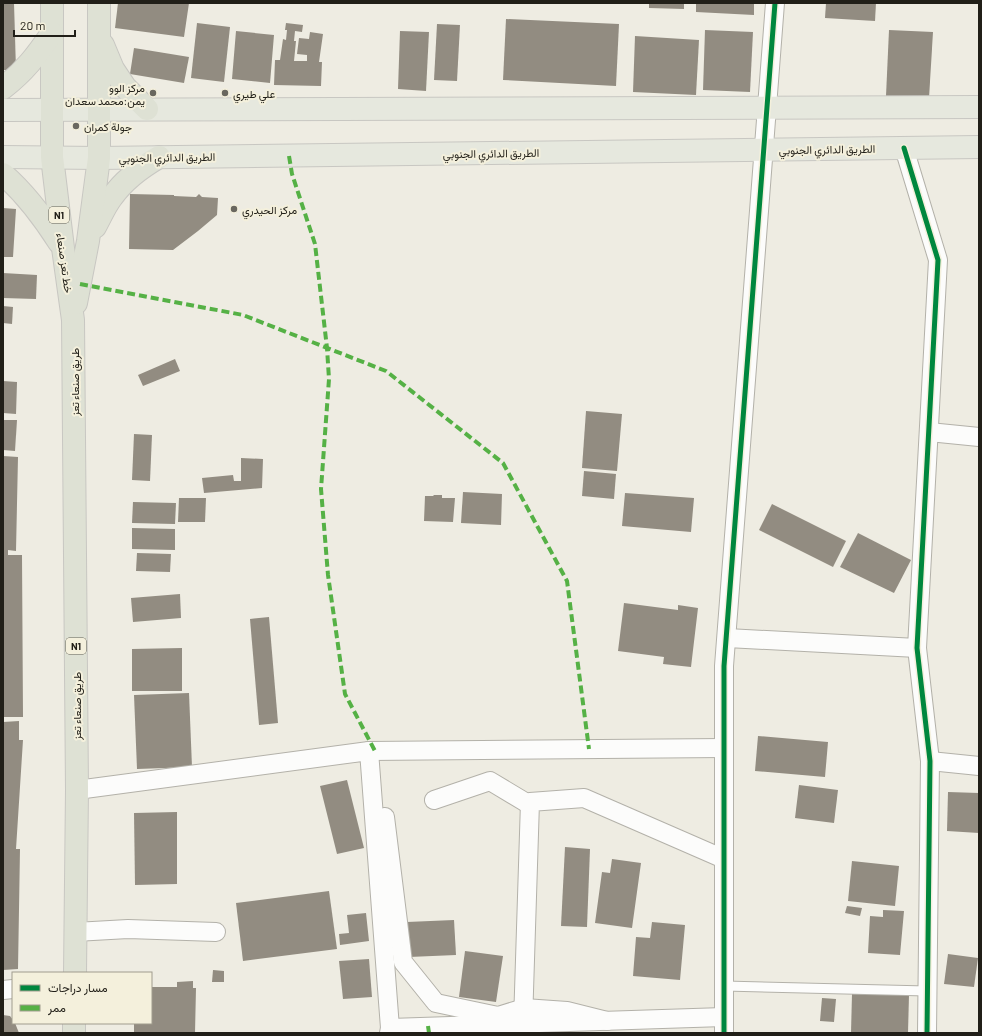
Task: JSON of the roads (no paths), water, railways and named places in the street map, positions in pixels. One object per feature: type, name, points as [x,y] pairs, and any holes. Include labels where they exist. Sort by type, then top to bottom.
[{"type":"highway","name":"N1","points":[[52,3],[52,110]]},
{"type":"highway","points":[[73,320],[88,241],[99,158],[99,3]]},
{"type":"highway","points":[[3,88],[19,76],[52,33]]},
{"type":"highway","points":[[100,36],[113,69],[125,87],[146,109]]},
{"type":"highway","name":"خط تعز صنعاء","points":[[52,110],[52,157],[62,248],[73,320]]},
{"type":"highway","points":[[88,241],[111,198],[140,168],[159,157]]},
{"type":"highway","points":[[3,174],[19,187],[41,214],[62,248]]},
{"type":"highway","name":"طريق صنعاء تعز","points":[[73,320],[77,790],[75,972]]},
{"type":"main road","points":[[3,110],[979,107]]},
{"type":"main road","name":"الطريق الدائري الجنوبي","points":[[3,156],[99,158],[979,147]]},
{"type":"street","points":[[371,779],[386,821],[403,962],[436,1003],[498,1016],[523,1015],[607,1021],[724,1025],[724,666],[775,3]]},
{"type":"street","points":[[904,148],[938,260],[917,648],[930,761],[927,1033]]},
{"type":"street","points":[[929,432],[979,437]]},
{"type":"street","points":[[727,638],[917,648]]},
{"type":"street","points":[[77,790],[369,751],[724,748]]},
{"type":"street","points":[[369,751],[389,1030],[523,1015]]},
{"type":"street","points":[[930,761],[979,766]]},
{"type":"street","points":[[434,800],[490,781],[530,805]]},
{"type":"street","points":[[523,1015],[530,802],[584,798],[724,859]]},
{"type":"street","points":[[75,932],[128,930],[216,932]]},
{"type":"lane","points":[[724,986],[927,990]]},
{"type":"place","name":"مركز الوو يمن:محمد سعدان","points":[[153,93]]},
{"type":"place","name":"علي طيري","points":[[225,93]]},
{"type":"place","name":"جولة كمران","points":[[76,126]]},
{"type":"place","name":"مركز الحيدري","points":[[234,209]]}]
